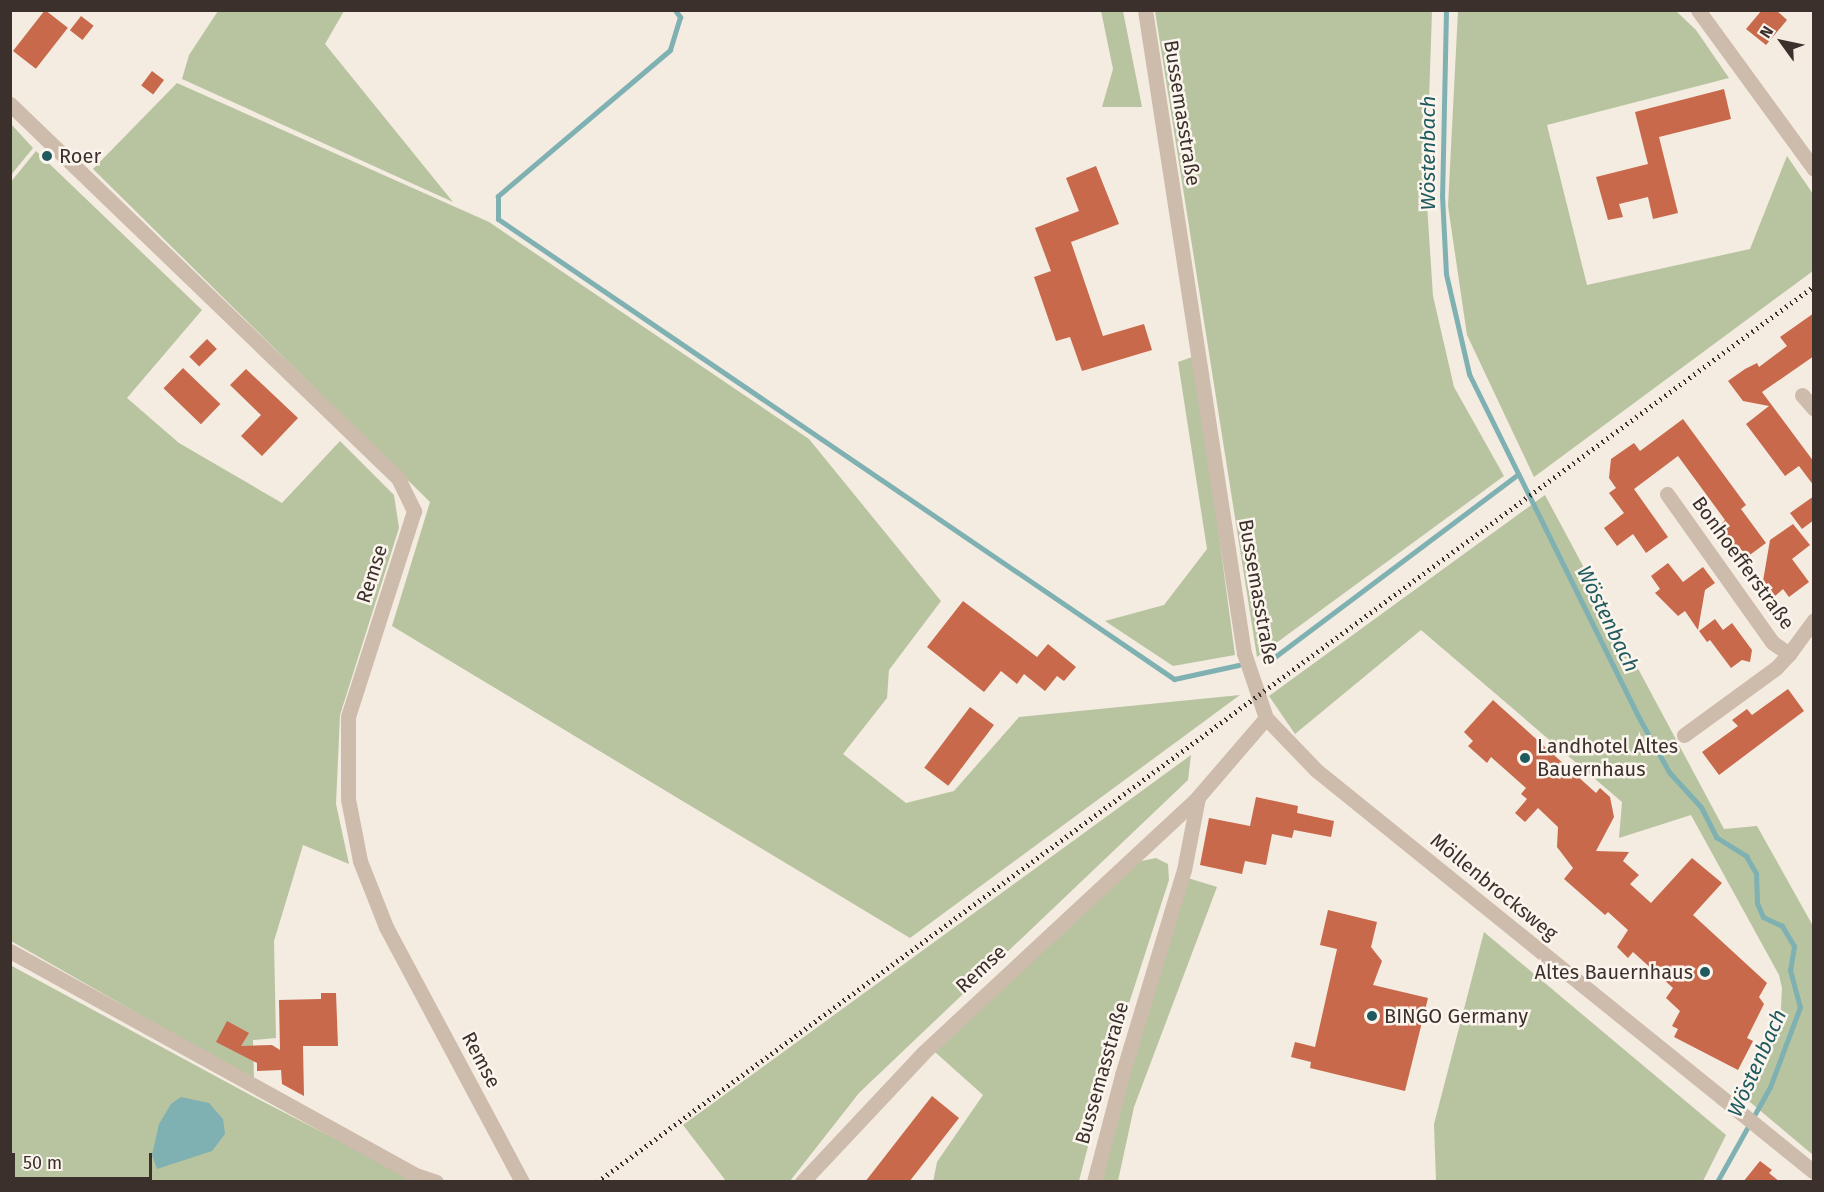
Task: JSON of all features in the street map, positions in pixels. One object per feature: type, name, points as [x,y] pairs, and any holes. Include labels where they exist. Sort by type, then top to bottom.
[{"type":"street","name":"Bussemasstraße","points":[[1145,10],[1244,653],[1266,718]]},
{"type":"street","points":[[1698,10],[1812,164]]},
{"type":"street","name":"Remse","points":[[10,104],[398,478],[414,511],[348,717],[348,799],[360,861],[386,927],[522,1182]]},
{"type":"street","points":[[1802,395],[1814,409]]},
{"type":"street","name":"Bonhoefferstraße","points":[[1667,494],[1772,642],[1789,654]]},
{"type":"street","name":"Bonhoefferstraße","points":[[1684,735],[1776,668],[1814,620]]},
{"type":"street","points":[[1198,796],[1266,718]]},
{"type":"street","name":"Möllenbrocksweg","points":[[1266,718],[1316,770],[1814,1172]]},
{"type":"street","name":"Bussemasstraße","points":[[1094,1182],[1122,1075],[1184,870],[1198,796]]},
{"type":"street","name":"Remse","points":[[802,1182],[924,1052],[1198,796]]},
{"type":"street","points":[[10,951],[418,1176],[436,1182]]},
{"type":"green space","points":[[218,11],[344,11],[325,44],[453,202],[182,79],[189,55]]},
{"type":"green space","points":[[1101,11],[1123,11],[1142,107],[1102,107],[1113,69]]},
{"type":"green space","points":[[1155,11],[1432,11],[1426,189],[1433,296],[1454,387],[1504,476],[1257,657]]},
{"type":"green space","points":[[1458,11],[1676,11],[1696,30],[1729,78],[1547,125],[1587,285],[1750,249],[1787,156],[1813,194],[1813,271],[1534,477],[1467,335],[1448,206]]},
{"type":"green space","points":[[177,83],[489,222],[809,439],[941,601],[889,670],[887,698],[843,754],[906,803],[954,791],[1019,717],[1240,695],[910,938],[392,626],[430,502],[93,169]]},
{"type":"green space","points":[[11,124],[33,148],[11,175]]},
{"type":"green space","points":[[36,151],[202,310],[127,398],[179,443],[282,503],[340,441],[394,495],[399,528],[340,715],[336,804],[349,864],[303,845],[274,941],[276,1038],[253,1040],[254,1080],[11,941],[10,183]]},
{"type":"green space","points":[[1195,356],[1235,655],[1173,666],[1105,621],[1164,605],[1207,549],[1178,362]]},
{"type":"green space","points":[[1545,495],[1724,829],[1757,826],[1813,926],[1813,1155],[1744,1097],[1780,1028],[1782,988],[1779,975],[1691,815],[1619,838],[1622,802],[1421,630],[1295,734],[1269,696]]},
{"type":"green space","points":[[1191,755],[1188,780],[859,1093],[790,1181],[726,1181],[683,1125]]},
{"type":"green space","points":[[1156,858],[1168,864],[1169,880],[1109,1065],[1079,1181],[933,1182],[937,1162],[983,1095],[935,1052],[1137,862]]},
{"type":"green space","points":[[1188,878],[1217,887],[1134,1107],[1118,1181],[1102,1182],[1137,1043]]},
{"type":"green space","points":[[1484,932],[1726,1135],[1703,1181],[1436,1181],[1434,1124]]},
{"type":"green space","points":[[10,965],[258,1099],[417,1181],[11,1181]]},
{"type":"water","points":[[181,1097],[209,1103],[223,1119],[225,1134],[212,1151],[157,1169],[152,1155],[159,1124],[171,1104]]},
{"type":"building","points":[[45,10],[68,28],[36,69],[13,51]]},
{"type":"building","points":[[1762,10],[1776,10],[1787,20],[1766,45],[1746,29]]},
{"type":"building","points":[[81,16],[94,26],[83,40],[70,30]]},
{"type":"building","points":[[152,71],[164,80],[153,94],[141,85]]},
{"type":"building","points":[[1724,89],[1731,119],[1659,137],[1678,213],[1653,219],[1648,197],[1619,204],[1623,217],[1608,220],[1596,177],[1648,164],[1635,112]]},
{"type":"building","points":[[1096,166],[1119,224],[1071,242],[1103,336],[1144,324],[1152,350],[1082,371],[1070,337],[1056,341],[1034,277],[1051,271],[1035,228],[1079,211],[1066,178]]},
{"type":"building","points":[[1814,313],[1814,356],[1762,392],[1814,462],[1814,486],[1799,466],[1785,476],[1746,424],[1769,406],[1743,401],[1728,381],[1757,363],[1759,367],[1787,346],[1780,337]]},
{"type":"building","points":[[207,339],[217,349],[199,367],[189,357]]},
{"type":"building","points":[[183,368],[220,404],[201,424],[164,388]]},
{"type":"building","points":[[246,369],[298,418],[262,456],[241,436],[261,415],[230,385]]},
{"type":"building","points":[[1683,419],[1746,505],[1741,509],[1766,543],[1738,561],[1716,530],[1725,520],[1678,456],[1634,489],[1668,537],[1646,553],[1633,534],[1617,546],[1604,528],[1624,513],[1609,493],[1616,488],[1609,478],[1611,459],[1634,443],[1640,451]]},
{"type":"building","points":[[1814,496],[1814,520],[1802,529],[1790,513]]},
{"type":"building","points":[[1793,524],[1810,545],[1792,559],[1809,582],[1789,597],[1783,589],[1775,596],[1767,595],[1762,587],[1770,540]]},
{"type":"building","points":[[1668,563],[1683,582],[1703,567],[1715,583],[1705,590],[1698,630],[1685,611],[1678,616],[1655,593],[1660,589],[1651,576]]},
{"type":"building","points":[[963,601],[1037,657],[1048,644],[1076,667],[1064,681],[1057,676],[1045,691],[1024,674],[1017,684],[1001,671],[984,692],[927,647]]},
{"type":"building","points":[[1715,619],[1723,630],[1732,623],[1752,650],[1750,662],[1742,660],[1731,668],[1710,640],[1707,642],[1699,631]]},
{"type":"building","points":[[1788,689],[1804,711],[1719,775],[1702,752],[1738,726],[1732,720],[1747,709],[1752,715]]},
{"type":"building","points":[[1493,700],[1596,793],[1600,788],[1610,797],[1614,817],[1596,851],[1629,852],[1623,861],[1639,875],[1630,884],[1651,903],[1692,858],[1722,883],[1693,915],[1767,983],[1759,997],[1764,1004],[1747,1038],[1753,1041],[1738,1070],[1674,1037],[1678,1029],[1672,1026],[1680,1011],[1666,998],[1673,988],[1633,952],[1628,958],[1617,947],[1628,930],[1608,912],[1605,915],[1564,879],[1573,868],[1557,847],[1558,827],[1538,808],[1525,822],[1515,813],[1527,799],[1521,794],[1526,788],[1491,757],[1487,763],[1468,746],[1473,741],[1464,732]]},
{"type":"building","points":[[970,707],[994,725],[948,786],[924,768]]},
{"type":"building","points":[[1256,797],[1298,806],[1297,813],[1334,821],[1331,837],[1294,830],[1292,838],[1272,834],[1266,865],[1245,861],[1242,874],[1200,865],[1209,818],[1250,826]]},
{"type":"building","points":[[1328,910],[1377,922],[1371,947],[1382,961],[1373,985],[1428,998],[1405,1091],[1310,1068],[1311,1062],[1291,1057],[1295,1042],[1315,1047],[1337,949],[1320,945]]},
{"type":"building","points":[[321,993],[336,993],[338,1046],[303,1046],[304,1096],[282,1084],[281,1070],[257,1071],[257,1063],[216,1042],[227,1021],[249,1033],[241,1046],[272,1045],[280,1050],[279,1000],[321,999]]},
{"type":"building","points":[[932,1096],[959,1118],[909,1182],[865,1182]]},
{"type":"building","points":[[1760,1161],[1772,1170],[1769,1173],[1780,1182],[1743,1182]]},
{"type":"waterway","points":[[675,10],[680,17],[670,50],[498,196],[498,219],[1174,679],[1238,665]]},
{"type":"waterway","name":"Wöstenbach","points":[[1446,10],[1442,195],[1446,274],[1469,374],[1638,716],[1669,772],[1701,807],[1716,837],[1746,856],[1756,873],[1757,903],[1763,917],[1782,926],[1794,946],[1790,970],[1800,1007],[1770,1087],[1717,1182]]},
{"type":"waterway","points":[[1272,659],[1518,474]]},
{"type":"railway","points":[[597,1182],[1814,286]]},
{"type":"place","name":"Roer","points":[[47,156]]},
{"type":"place","name":"Landhotel Altes Bauernhaus","points":[[1525,758]]},
{"type":"place","name":"Altes Bauernhaus","points":[[1705,972]]},
{"type":"place","name":"BINGO Germany","points":[[1372,1016]]}]
